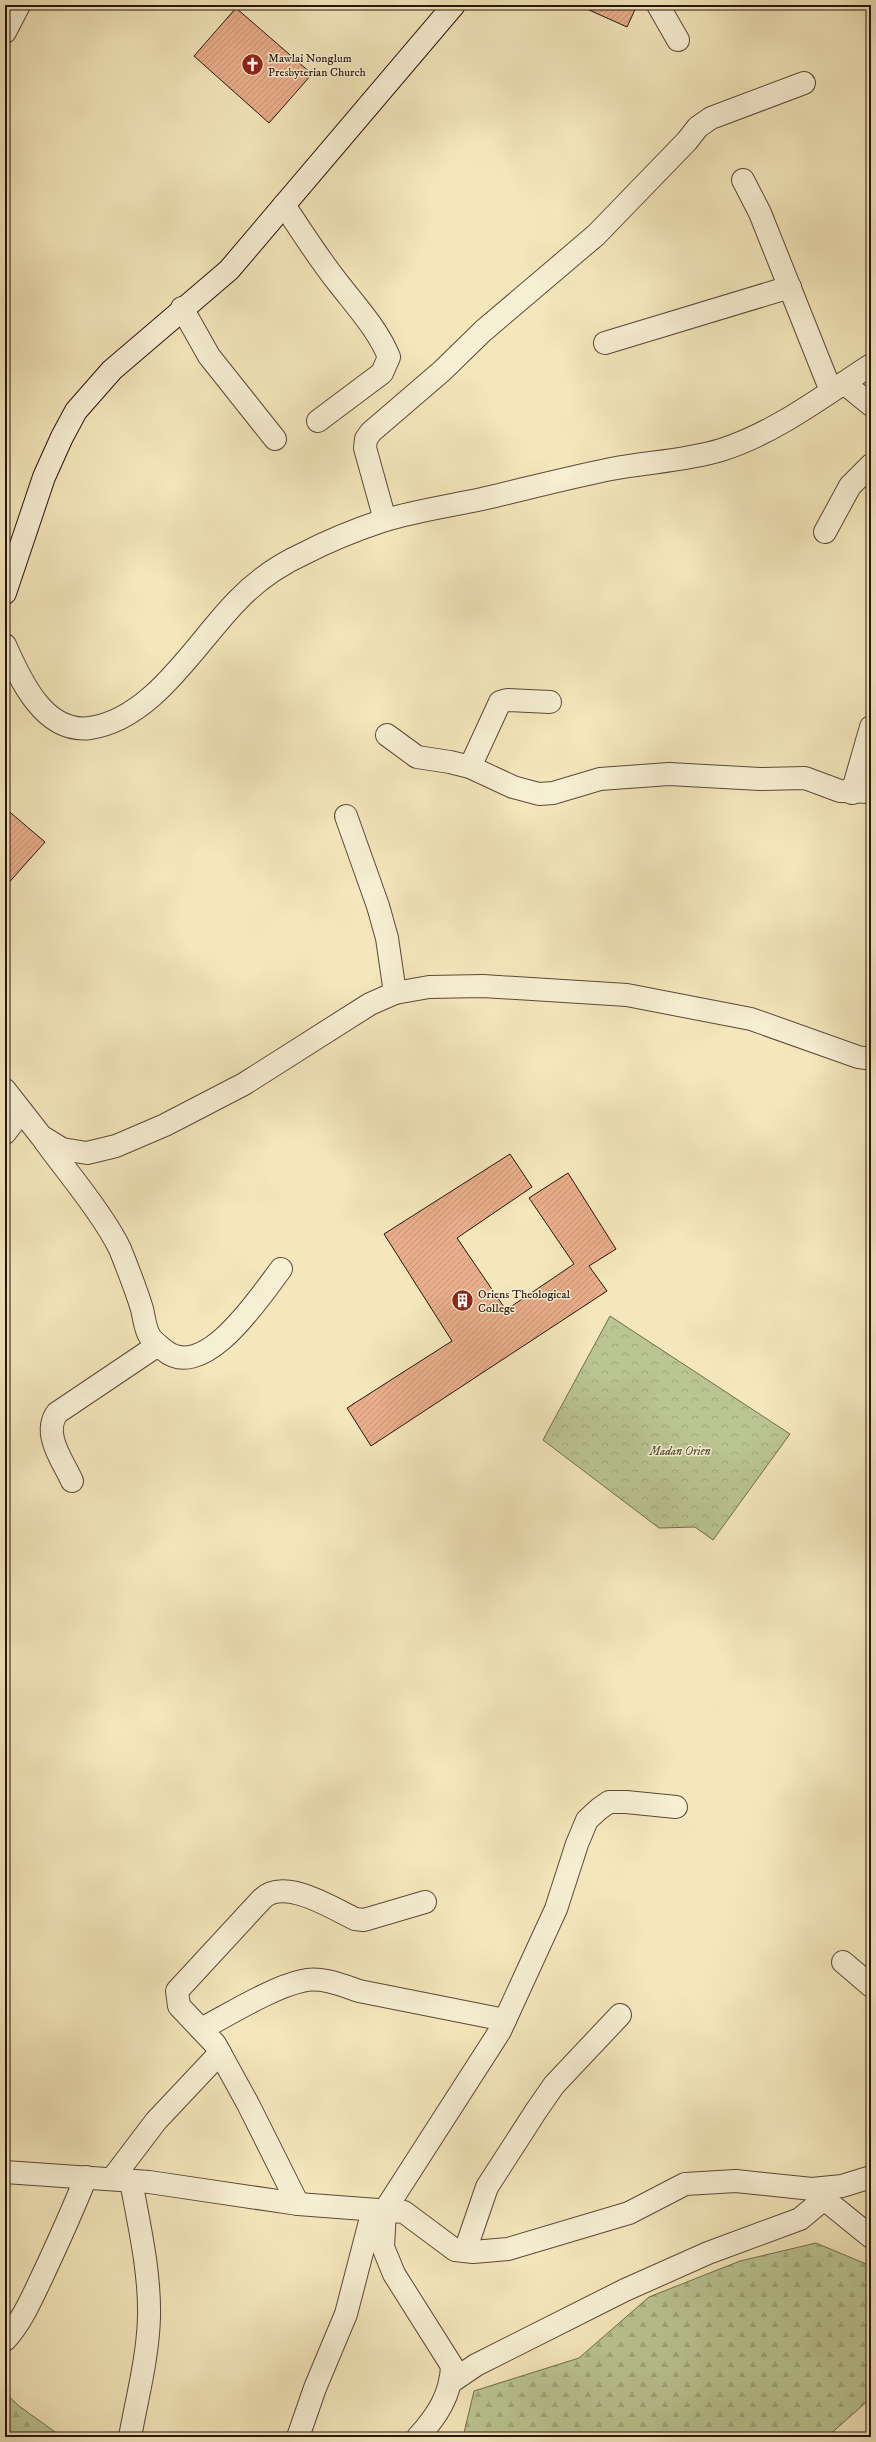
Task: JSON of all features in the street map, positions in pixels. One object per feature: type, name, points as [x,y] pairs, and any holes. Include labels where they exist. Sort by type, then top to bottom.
[{"type":"street","points":[[5,32],[19,5]]},
{"type":"street","points":[[5,593],[11,557],[44,477],[62,437],[76,411],[112,370],[182,308],[229,270],[454,5]]},
{"type":"street","points":[[658,5],[678,40]]},
{"type":"street","points":[[385,520],[365,448],[366,439],[371,432],[442,371],[483,331],[596,236],[687,141],[698,127],[711,118],[804,82]]},
{"type":"street","points":[[743,180],[760,213],[790,287],[837,387],[871,405]]},
{"type":"street","points":[[284,205],[338,283],[367,319],[389,357],[382,373],[318,421]]},
{"type":"street","points":[[605,343],[790,287]]},
{"type":"street","points":[[182,308],[209,356],[275,439]]},
{"type":"street","points":[[5,645],[20,678],[31,695],[49,715],[66,725],[86,728],[109,724],[136,709],[167,681],[238,600],[271,573],[312,549],[385,520],[609,469],[721,450],[765,432],[871,366]]},
{"type":"street","points":[[825,532],[850,486],[871,465]]},
{"type":"street","points":[[470,767],[500,702],[507,700],[550,702]]},
{"type":"street","points":[[387,735],[416,757],[450,762],[470,767],[513,787],[540,794],[553,793],[600,779],[668,774],[760,779],[804,778],[840,791],[861,792],[871,727]]},
{"type":"street","points":[[346,816],[378,906],[387,938],[395,993]]},
{"type":"street","points":[[41,1136],[62,1149],[88,1153],[116,1146],[165,1125],[244,1084],[267,1071],[370,1004],[395,993],[429,987],[483,986],[627,995],[751,1019],[858,1057],[871,1059]]},
{"type":"street","points":[[5,1090],[79,1187],[119,1248],[132,1280],[149,1335],[158,1345],[177,1358],[189,1358],[209,1349],[241,1322],[280,1269]]},
{"type":"street","points":[[5,1132],[21,1112]]},
{"type":"street","points":[[72,1481],[53,1439],[52,1420],[57,1413],[158,1345]]},
{"type":"street","points":[[298,2437],[320,2376],[346,2314],[379,2210],[500,2031],[556,1908],[577,1844],[588,1820],[609,1802],[676,1807]]},
{"type":"street","points":[[298,2204],[248,2104],[220,2053],[201,2029],[179,2006],[177,1991],[266,1894],[273,1892],[298,1893],[356,1919],[364,1920],[425,1902]]},
{"type":"street","points":[[843,1962],[871,1986]]},
{"type":"street","points":[[201,2029],[263,1997],[302,1980],[320,1980],[340,1984],[359,1991],[505,2020]]},
{"type":"street","points":[[465,2251],[487,2187],[536,2111],[554,2085],[620,2015]]},
{"type":"street","points":[[130,2437],[144,2360],[149,2318],[148,2280],[122,2180],[156,2121],[220,2053]]},
{"type":"street","points":[[5,2172],[122,2180],[298,2204],[404,2212],[455,2250],[465,2251],[508,2249],[582,2228],[629,2213],[685,2184],[736,2181],[818,2194],[871,2176]]},
{"type":"street","points":[[5,2340],[13,2331],[31,2299],[67,2225],[86,2177]]},
{"type":"street","points":[[818,2194],[871,2237]]},
{"type":"street","points":[[451,2382],[476,2365],[625,2290],[708,2253],[800,2219],[815,2209],[818,2194]]},
{"type":"street","points":[[379,2210],[383,2247],[394,2274],[447,2355],[452,2366],[451,2382],[441,2408],[418,2437]]},
{"type":"green space","name":"Madan Orien","points":[[610,1316],[790,1434],[713,1540],[695,1527],[659,1528],[543,1440]]},
{"type":"green space","points":[[816,2243],[871,2266],[871,2398],[827,2437],[463,2437],[474,2391],[579,2358],[649,2297],[740,2261]]},
{"type":"green space","points":[[5,2393],[19,2406],[62,2437],[5,2437]]},
{"type":"building","points":[[578,5],[637,5],[627,27]]},
{"type":"building","name":"Mawlai Nonglum Presbyterian Church","points":[[236,8],[312,74],[269,123],[194,56]]},
{"type":"building","points":[[5,808],[45,842],[5,887]]},
{"type":"building","name":"Oriens Theological College","points":[[510,1154],[532,1187],[457,1238],[506,1310],[574,1264],[529,1198],[568,1173],[616,1249],[589,1266],[607,1291],[371,1446],[347,1408],[452,1341],[384,1234]]},
{"type":"place","name":"Mawlai Nonglum Presbyterian Church","points":[[253,65]]},
{"type":"place","name":"Oriens Theological College","points":[[463,1301]]}]
